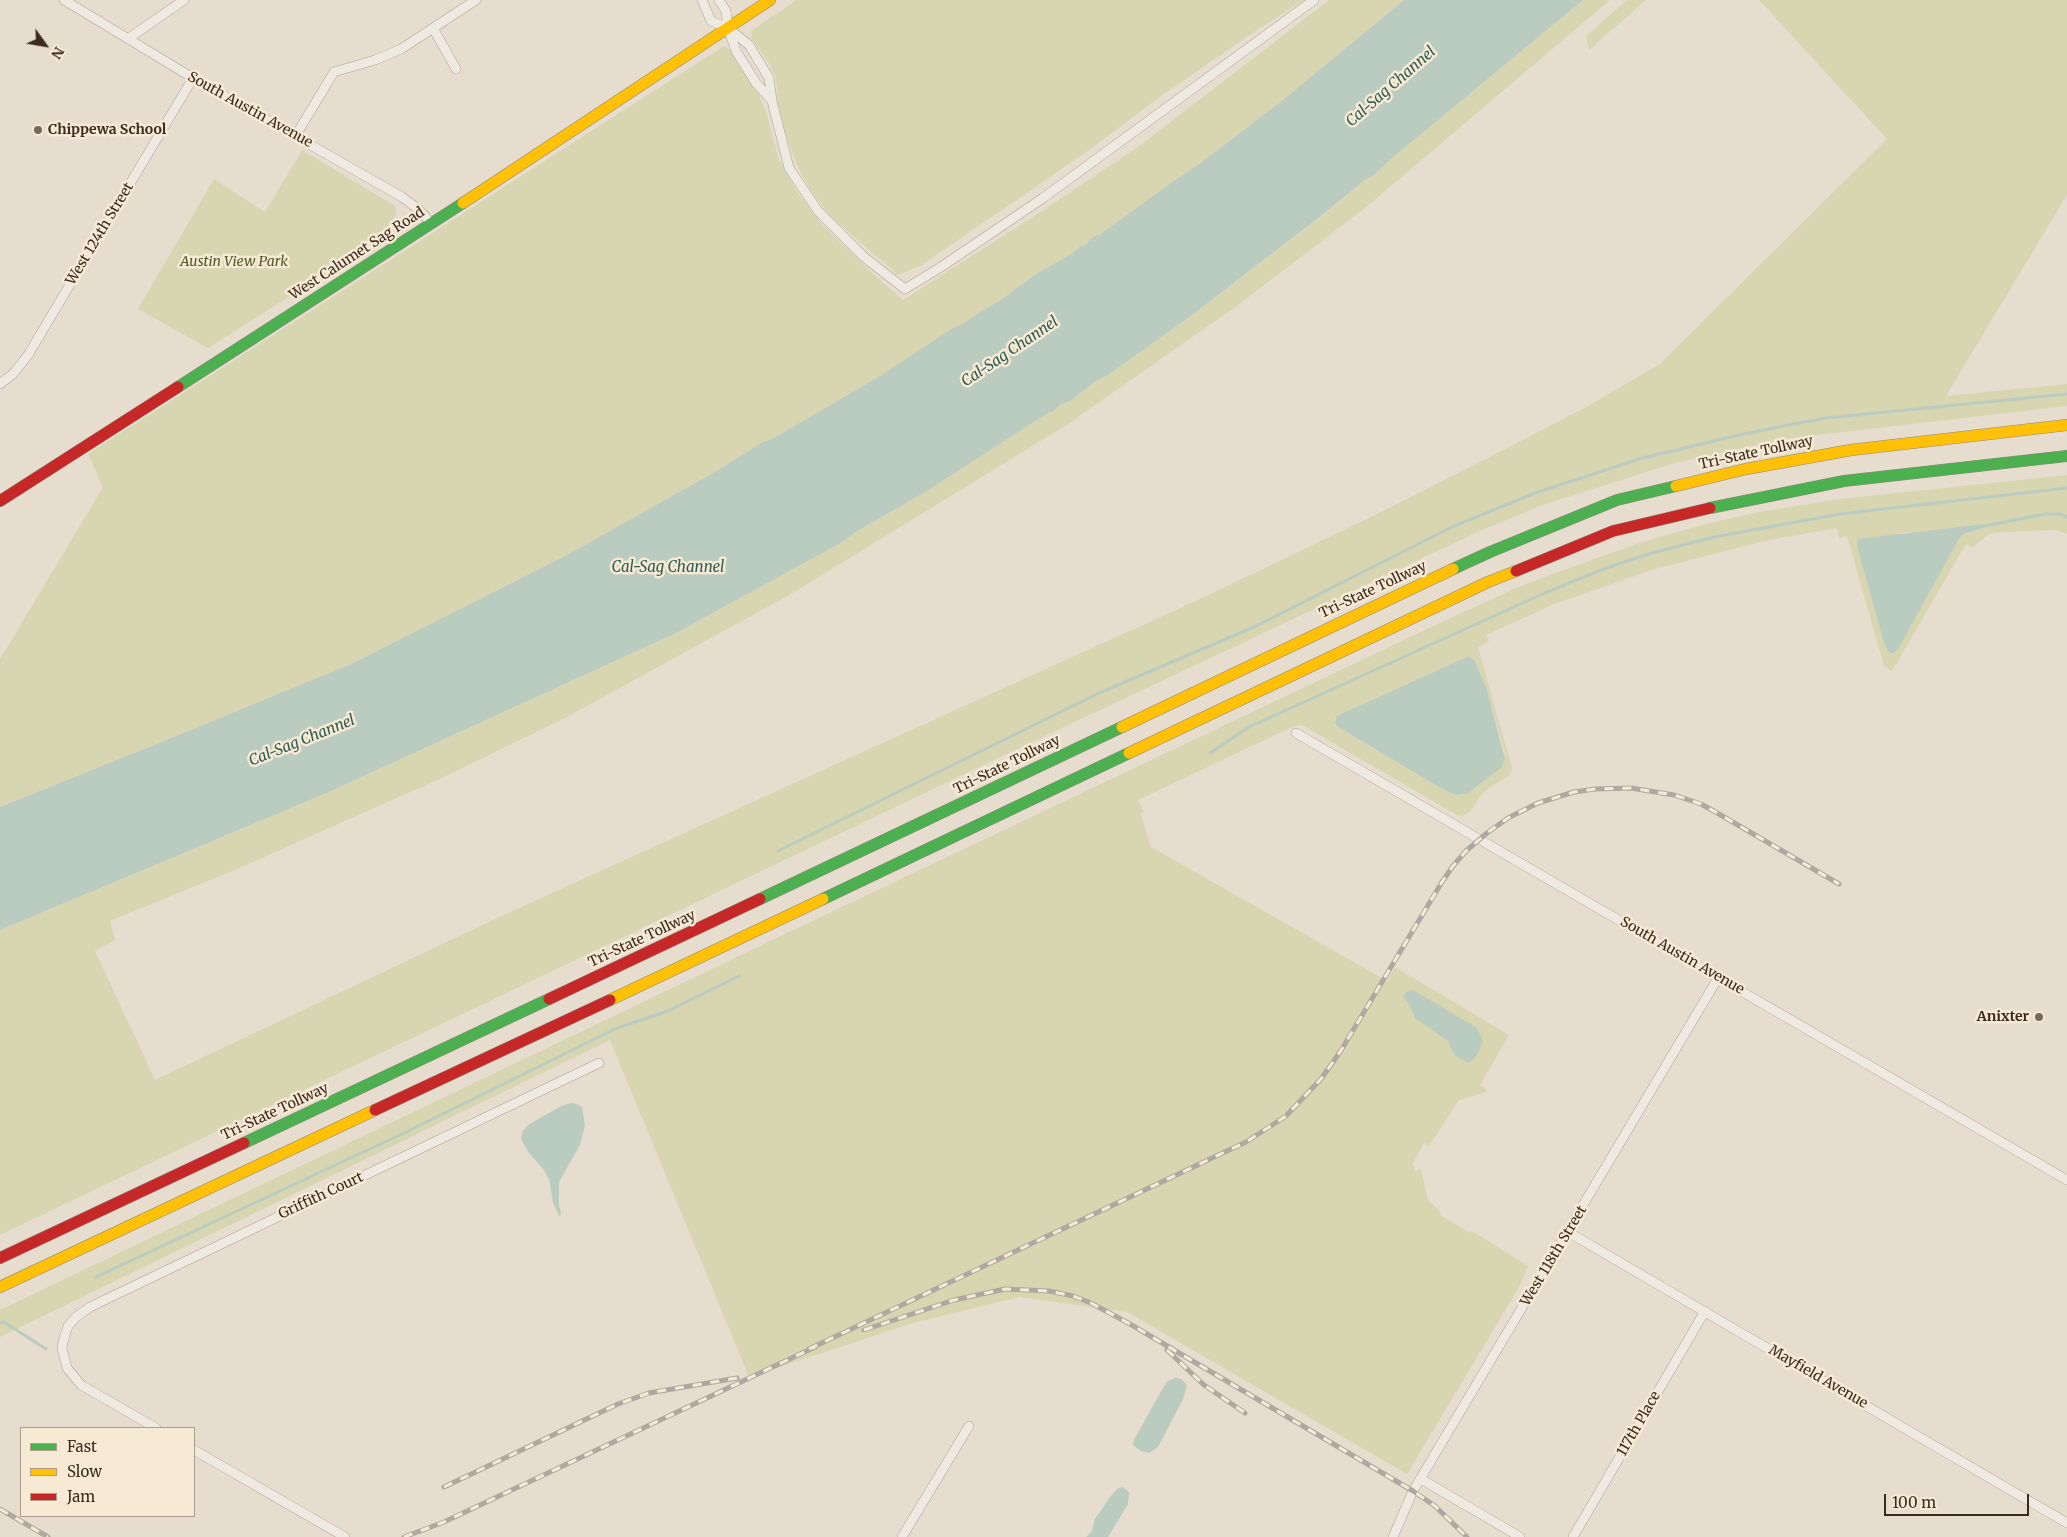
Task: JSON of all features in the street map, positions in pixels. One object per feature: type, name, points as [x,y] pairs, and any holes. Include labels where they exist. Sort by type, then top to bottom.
[{"type":"main road","name":"West Calumet Sag Road","points":[[0,501],[432,224],[770,0]]},
{"type":"main road","name":"Tri-State Tollway","points":[[0,1258],[681,937],[1464,564],[1617,500],[1746,469],[1851,450],[2067,425]]},
{"type":"main road","points":[[0,1287],[689,963],[1479,586],[1595,539],[1613,532],[1741,500],[1844,481],[2067,456]]},
{"type":"street","name":"South Austin Avenue","points":[[64,0],[192,78],[296,135],[402,197],[418,209],[432,224]]},
{"type":"street","points":[[129,38],[184,0]]},
{"type":"street","points":[[296,135],[334,72],[375,60],[401,49],[476,0]]},
{"type":"street","points":[[702,0],[711,21],[728,28],[748,44],[769,78],[772,101],[789,168],[818,212],[864,258],[905,289],[1043,198],[1314,0]]},
{"type":"street","points":[[719,0],[726,11],[728,28],[736,51],[756,83],[772,101]]},
{"type":"street","points":[[432,28],[456,69]]},
{"type":"street","name":"West 124th Street","points":[[0,384],[13,374],[28,355],[192,78]]},
{"type":"street","name":"South Austin Avenue","points":[[1296,733],[2067,1180]]},
{"type":"street","name":"West 118th Street","points":[[1393,1537],[1421,1479],[1718,978]]},
{"type":"street","name":"Griffith Court","points":[[154,1427],[81,1385],[67,1368],[62,1348],[68,1326],[76,1317],[90,1307],[599,1063]]},
{"type":"street","name":"Mayfield Avenue","points":[[1568,1232],[2067,1523]]},
{"type":"street","name":"117th Place","points":[[1573,1537],[1705,1311]]},
{"type":"street","points":[[902,1537],[969,1426]]},
{"type":"street","points":[[195,1451],[345,1537]]},
{"type":"street","points":[[1421,1479],[1520,1537]]},
{"type":"green space","points":[[797,0],[1304,0],[1161,96],[1085,153],[920,266],[898,275],[831,217],[813,194],[799,169],[786,137],[778,103],[776,78],[768,62],[751,38],[752,30]]},
{"type":"green space","points":[[1329,0],[1404,0],[1283,100],[1198,165],[1099,235],[1094,236],[1073,253],[1036,274],[998,302],[961,326],[951,329],[880,376],[565,556],[351,664],[0,807],[0,659],[103,487],[88,454],[724,46],[732,51],[758,92],[767,115],[779,160],[797,192],[821,223],[903,300],[1138,147]]},
{"type":"green space","points":[[1583,0],[1610,0],[1365,208],[1238,305],[1068,424],[791,594],[565,718],[446,776],[244,866],[110,921],[115,940],[95,951],[155,1080],[508,913],[1198,600],[1371,517],[1486,459],[1588,406],[1660,364],[1887,139],[1759,0],[2067,0],[2067,195],[1946,396],[2067,384],[2067,406],[1783,439],[1671,464],[1540,506],[1480,531],[994,760],[0,1235],[0,930],[322,795],[676,633],[846,540],[854,533],[925,492],[1054,411],[1061,404],[1070,401],[1188,318],[1322,216],[1366,179],[1373,176]]},
{"type":"green space","points":[[1627,0],[1646,0],[1589,50],[1586,36]]},
{"type":"green space","name":"Austin View Park","points":[[302,150],[395,206],[396,215],[386,230],[350,258],[208,348],[138,309],[214,179],[265,212]]},
{"type":"green space","points":[[2067,475],[2067,534],[2056,530],[2003,532],[1989,534],[1972,548],[1966,544],[1892,671],[1884,666],[1847,536],[1839,538],[1837,528],[1764,541],[1655,569],[1554,604],[1486,635],[1489,641],[1478,647],[1512,768],[1510,775],[1490,787],[1481,795],[1470,812],[1463,816],[1457,815],[1302,725],[1294,726],[1138,800],[1144,812],[1141,814],[1151,847],[1387,981],[1395,967],[1509,1035],[1480,1085],[1486,1089],[1486,1092],[1459,1100],[1429,1146],[1424,1143],[1413,1163],[1415,1171],[1421,1169],[1428,1200],[1441,1212],[1440,1215],[1470,1233],[1472,1231],[1528,1266],[1519,1287],[1407,1474],[1127,1312],[1020,1297],[913,1323],[749,1377],[610,1040],[0,1337],[0,1310],[1448,619],[1528,583],[1639,543],[1706,524],[1759,512],[1840,499]],"holes":[[[1984,525],[1983,528],[1964,534],[1959,539],[1894,653],[1890,653],[1885,646],[1859,554],[1903,532],[1923,533]],[[1469,656],[1475,661],[1487,690],[1505,753],[1501,768],[1467,794],[1457,795],[1439,787],[1338,727],[1335,719],[1338,716]]]},
{"type":"water","name":"Cal-Sag Channel","points":[[1404,0],[1583,0],[1373,176],[1366,179],[1188,318],[1070,401],[1061,404],[1054,411],[925,492],[854,533],[846,540],[676,633],[322,795],[0,930],[0,807],[351,664],[565,556],[715,472],[763,442],[772,439],[880,376],[951,329],[961,325],[998,302],[1036,274],[1073,253],[1080,246],[1085,245],[1094,236],[1099,235],[1198,165],[1283,100]]},
{"type":"water","points":[[1984,524],[1983,528],[1964,534],[1959,539],[1898,649],[1894,653],[1890,653],[1885,646],[1859,554],[1858,539]]},
{"type":"water","points":[[1469,656],[1475,661],[1487,690],[1505,759],[1501,768],[1467,794],[1456,795],[1439,787],[1338,727],[1335,723],[1337,716]]},
{"type":"water","points":[[1413,990],[1477,1028],[1483,1041],[1477,1055],[1469,1063],[1455,1056],[1448,1041],[1415,1018],[1409,1004],[1403,997],[1406,992]]},
{"type":"water","points":[[571,1103],[582,1107],[585,1125],[580,1145],[559,1182],[560,1217],[553,1203],[549,1179],[544,1170],[529,1153],[521,1137],[522,1132],[528,1125],[561,1106]]},
{"type":"water","points":[[1175,1378],[1181,1379],[1187,1385],[1183,1399],[1158,1447],[1149,1453],[1141,1451],[1133,1445],[1134,1440],[1164,1386],[1168,1381]]},
{"type":"water","points":[[1123,1487],[1129,1492],[1128,1504],[1108,1537],[1086,1537],[1092,1531],[1095,1519],[1110,1497],[1118,1488]]},
{"type":"waterway","points":[[778,851],[1097,694],[1254,627],[1452,527],[1535,493],[1639,459],[1783,426],[1826,418],[2067,394]]},
{"type":"waterway","points":[[1210,753],[1249,727],[1547,592],[1606,568],[1652,553],[1714,537],[1840,514],[2067,488]]},
{"type":"waterway","points":[[1985,526],[2045,514],[2060,514],[2067,517]]},
{"type":"waterway","points":[[96,1277],[404,1133],[615,1029],[668,1011],[739,976]]},
{"type":"waterway","points":[[0,1323],[4,1322],[46,1349]]},
{"type":"railway","points":[[809,1349],[1246,1142],[1286,1116],[1321,1079],[1340,1052],[1453,866],[1466,851],[1487,833],[1508,818],[1538,803],[1574,792],[1595,789],[1631,788],[1674,795],[1701,804],[1839,884]]},
{"type":"railway","points":[[864,1330],[954,1300],[1005,1289],[1049,1291],[1073,1296],[1091,1303],[1130,1324],[1413,1491],[1435,1506],[1467,1537]]},
{"type":"railway","points":[[404,1537],[444,1522],[815,1347]]},
{"type":"railway","points":[[1167,1350],[1204,1385],[1245,1413]]},
{"type":"railway","points":[[444,1487],[618,1404],[649,1393],[737,1378]]},
{"type":"railway","points":[[0,1509],[48,1537]]},
{"type":"traffic: fast","points":[[178,387],[463,203]]},
{"type":"traffic: fast","points":[[1710,508],[1844,481],[2067,456]]},
{"type":"traffic: fast","points":[[1453,569],[1617,500],[1676,486]]},
{"type":"traffic: fast","points":[[760,899],[1122,727]]},
{"type":"traffic: fast","points":[[823,899],[1129,753]]},
{"type":"traffic: fast","points":[[244,1143],[549,999]]},
{"type":"traffic: slow","points":[[463,203],[770,0]]},
{"type":"traffic: slow","points":[[1676,486],[1746,469],[1851,450],[2067,425]]},
{"type":"traffic: slow","points":[[1122,727],[1453,569]]},
{"type":"traffic: slow","points":[[1129,753],[1488,582],[1516,571]]},
{"type":"traffic: slow","points":[[610,1000],[823,899]]},
{"type":"traffic: slow","points":[[0,1287],[375,1110]]},
{"type":"traffic: jam","points":[[0,501],[178,387]]},
{"type":"traffic: jam","points":[[1516,571],[1613,531],[1710,508]]},
{"type":"traffic: jam","points":[[549,999],[760,899]]},
{"type":"traffic: jam","points":[[375,1110],[610,1000]]},
{"type":"traffic: jam","points":[[0,1258],[244,1143]]},
{"type":"place","name":"Chippewa School","points":[[38,130]]},
{"type":"place","name":"Anixter","points":[[2039,1017]]}]
